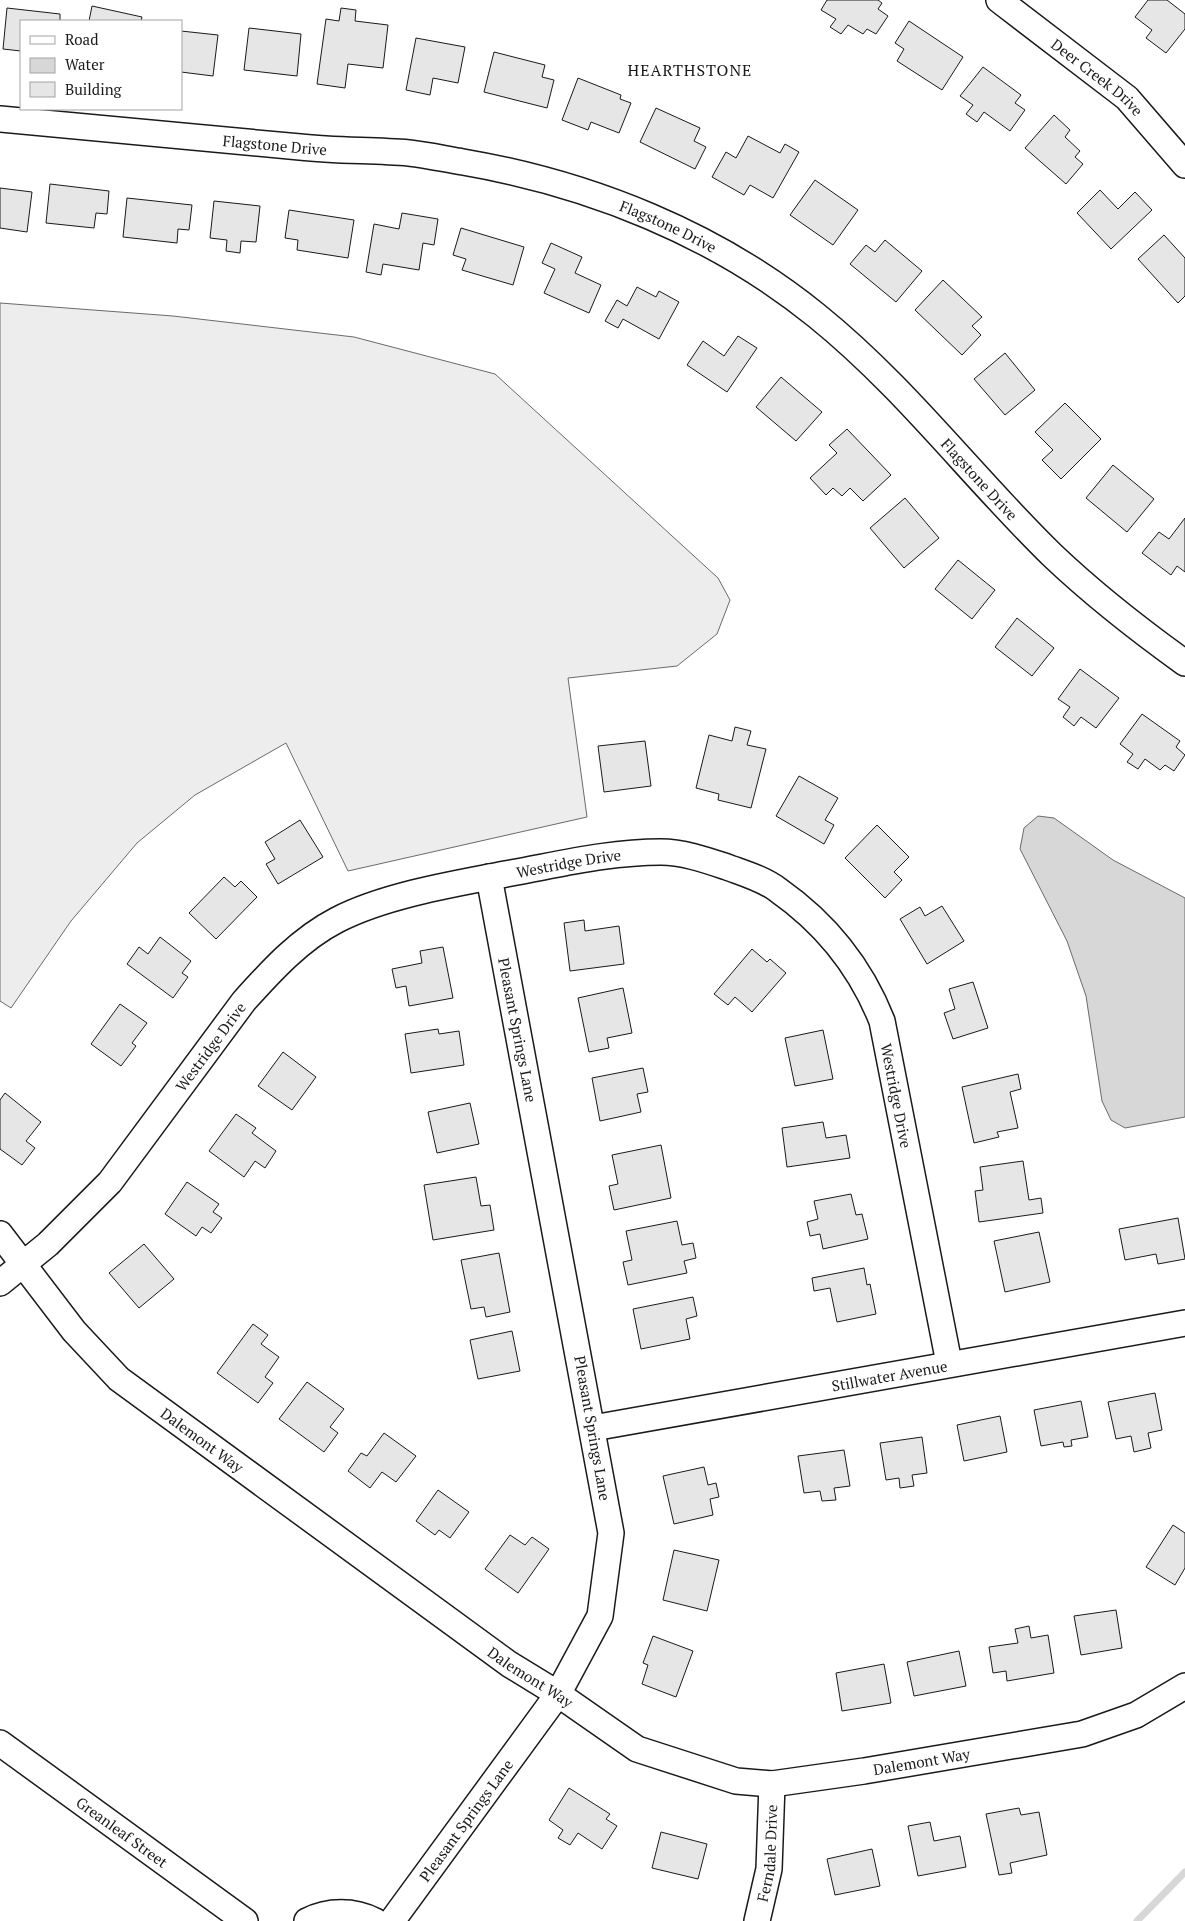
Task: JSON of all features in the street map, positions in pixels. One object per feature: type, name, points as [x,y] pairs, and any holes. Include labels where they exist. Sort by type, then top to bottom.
[{"type":"street","name":"Deer Creek Drive","points":[[999,0],[1127,98],[1185,165]]},
{"type":"street","name":"Flagstone Drive","points":[[0,119],[340,151],[410,153],[504,169],[572,187],[646,215],[730,258],[779,287],[817,316],[894,386],[1053,556],[1084,584],[1185,663]]},
{"type":"street","name":"Westridge Drive","points":[[0,1283],[79,1216],[110,1182],[244,1001],[266,976],[299,945],[336,920],[375,903],[489,877],[606,855],[662,852],[704,859],[777,888],[808,914],[845,952],[870,990],[882,1021],[950,1363]]},
{"type":"street","name":"Pleasant Springs Lane","points":[[392,1921],[558,1694],[600,1616],[611,1532],[489,877]]},
{"type":"street","name":"Dalemont Way","points":[[0,1234],[74,1330],[119,1380],[501,1658],[558,1694],[637,1749],[736,1781],[772,1784],[864,1771],[1082,1734],[1136,1715],[1185,1686]]},
{"type":"street","name":"Stillwater Avenue","points":[[593,1428],[950,1363],[1185,1323]]},
{"type":"street","name":"Greanleaf Street","points":[[0,1743],[245,1921]]},
{"type":"street","name":"Ferndale Drive","points":[[757,1921],[768,1868],[772,1784]]},
{"type":"street","points":[[307,1921],[317,1916],[341,1912],[366,1916],[375,1921]]},
{"type":"shaded area","points":[[0,303],[173,316],[354,337],[495,374],[718,578],[730,600],[717,634],[677,666],[568,678],[587,817],[348,871],[286,743],[195,795],[137,843],[71,921],[11,1008],[0,1001]]},
{"type":"water","points":[[1038,816],[1054,818],[1113,860],[1185,898],[1185,1117],[1125,1128],[1111,1120],[1102,1101],[1086,996],[1067,941],[1020,849],[1024,828]]},
{"type":"building","points":[[827,0],[878,0],[882,3],[878,9],[888,16],[876,34],[867,29],[863,34],[848,25],[841,34],[830,27],[836,19],[821,10]]},
{"type":"building","points":[[1148,0],[1167,0],[1185,14],[1185,29],[1166,53],[1146,38],[1152,30],[1135,17]]},
{"type":"building","points":[[92,6],[142,17],[141,20],[89,20]]},
{"type":"building","points":[[7,8],[60,14],[60,20],[20,20],[20,51],[3,49]]},
{"type":"building","points":[[341,8],[356,10],[355,21],[388,25],[383,68],[348,64],[345,88],[317,84],[326,19],[339,21]]},
{"type":"building","points":[[909,21],[963,57],[942,90],[897,61],[904,49],[895,43]]},
{"type":"building","points":[[249,28],[301,34],[297,76],[244,70]]},
{"type":"building","points":[[182,31],[218,35],[213,76],[182,72]]},
{"type":"building","points":[[416,38],[465,47],[458,83],[433,78],[430,95],[406,90]]},
{"type":"building","points":[[494,52],[545,65],[542,77],[554,80],[547,108],[484,92]]},
{"type":"building","points":[[983,67],[1021,95],[1015,103],[1025,110],[1010,131],[984,112],[977,122],[966,114],[973,105],[960,96]]},
{"type":"building","points":[[578,78],[621,95],[620,99],[631,103],[619,133],[591,122],[588,130],[562,120]]},
{"type":"building","points":[[656,108],[700,128],[694,141],[706,147],[695,169],[640,142]]},
{"type":"building","points":[[1054,115],[1070,130],[1065,137],[1080,151],[1075,157],[1083,164],[1066,184],[1025,148]]},
{"type":"building","points":[[748,136],[780,153],[785,144],[799,152],[773,198],[750,185],[744,195],[712,177],[726,152],[736,158]]},
{"type":"building","points":[[815,180],[858,210],[833,245],[790,215]]},
{"type":"building","points":[[50,184],[109,191],[107,214],[96,213],[94,228],[46,223]]},
{"type":"building","points":[[0,188],[32,192],[27,232],[0,228]]},
{"type":"building","points":[[1100,190],[1118,209],[1135,192],[1152,210],[1111,249],[1077,213]]},
{"type":"building","points":[[127,198],[192,205],[189,230],[178,229],[177,243],[123,237]]},
{"type":"building","points":[[214,201],[260,206],[256,242],[241,241],[240,253],[226,251],[227,240],[210,238]]},
{"type":"building","points":[[289,210],[354,220],[348,258],[297,250],[298,240],[285,238]]},
{"type":"building","points":[[402,213],[438,219],[434,245],[423,243],[419,270],[383,264],[381,275],[366,272],[374,224],[399,229]]},
{"type":"building","points":[[461,228],[524,247],[513,285],[462,270],[466,259],[453,255]]},
{"type":"building","points":[[1164,235],[1185,258],[1185,296],[1178,303],[1138,259]]},
{"type":"building","points":[[885,240],[922,271],[896,302],[850,264],[866,245],[875,252]]},
{"type":"building","points":[[551,243],[582,257],[575,273],[601,285],[589,313],[544,293],[555,269],[542,263]]},
{"type":"building","points":[[943,280],[982,317],[972,326],[981,335],[962,355],[915,310]]},
{"type":"building","points":[[637,287],[656,297],[659,291],[679,302],[659,339],[623,319],[618,328],[605,321],[617,300],[627,306]]},
{"type":"building","points":[[738,336],[757,348],[727,392],[687,365],[703,341],[724,356]]},
{"type":"building","points":[[1005,353],[1035,390],[1005,415],[974,379]]},
{"type":"building","points":[[781,377],[822,412],[796,441],[756,407]]},
{"type":"building","points":[[1065,403],[1101,439],[1061,479],[1042,460],[1053,450],[1035,432]]},
{"type":"building","points":[[847,429],[891,475],[863,501],[850,488],[842,496],[833,488],[826,495],[810,478],[837,453],[829,445]]},
{"type":"building","points":[[1113,465],[1154,499],[1127,532],[1086,498]]},
{"type":"building","points":[[905,498],[939,538],[904,568],[870,528]]},
{"type":"building","points":[[1185,518],[1185,572],[1177,566],[1171,575],[1142,553],[1159,532],[1169,539]]},
{"type":"building","points":[[958,560],[995,590],[972,619],[935,589]]},
{"type":"building","points":[[1017,618],[1054,648],[1032,676],[995,647]]},
{"type":"building","points":[[1080,669],[1119,698],[1096,728],[1081,717],[1074,726],[1063,717],[1070,707],[1058,699]]},
{"type":"building","points":[[1142,714],[1180,741],[1176,747],[1185,755],[1174,771],[1165,765],[1160,770],[1145,759],[1138,769],[1127,762],[1133,754],[1120,744]]},
{"type":"building","points":[[735,727],[751,731],[747,745],[766,749],[751,808],[718,800],[719,794],[696,788],[709,735],[732,741]]},
{"type":"building","points":[[645,741],[651,786],[604,792],[598,746]]},
{"type":"building","points":[[799,776],[838,798],[825,820],[834,825],[824,844],[776,816]]},
{"type":"building","points":[[300,820],[323,857],[278,884],[266,864],[275,859],[265,842]]},
{"type":"building","points":[[877,825],[909,857],[894,872],[902,880],[885,898],[845,858]]},
{"type":"building","points":[[224,877],[235,887],[241,881],[257,897],[216,939],[189,913]]},
{"type":"building","points":[[942,906],[964,941],[927,964],[900,919],[920,907],[925,916]]},
{"type":"building","points":[[584,920],[585,931],[619,926],[624,964],[570,971],[564,923]]},
{"type":"building","points":[[160,937],[191,961],[182,973],[188,977],[173,998],[127,964],[139,947],[148,954]]},
{"type":"building","points":[[443,947],[453,998],[409,1006],[406,986],[396,988],[392,969],[422,963],[420,951]]},
{"type":"building","points":[[752,949],[767,962],[770,959],[786,973],[752,1012],[735,997],[728,1005],[714,994]]},
{"type":"building","points":[[973,982],[988,1028],[953,1039],[944,1013],[955,1009],[949,989]]},
{"type":"building","points":[[623,988],[632,1033],[607,1038],[609,1048],[589,1052],[578,998]]},
{"type":"building","points":[[120,1004],[147,1023],[132,1043],[136,1046],[121,1066],[91,1044]]},
{"type":"building","points":[[438,1029],[439,1034],[459,1031],[464,1065],[411,1073],[405,1034]]},
{"type":"building","points":[[823,1030],[833,1079],[795,1086],[785,1038]]},
{"type":"building","points":[[283,1052],[316,1077],[292,1110],[258,1086]]},
{"type":"building","points":[[643,1068],[648,1092],[637,1094],[641,1112],[600,1121],[592,1078]]},
{"type":"building","points":[[1018,1074],[1021,1089],[1010,1092],[1018,1128],[997,1132],[999,1137],[974,1143],[962,1087]]},
{"type":"building","points":[[5,1093],[41,1122],[26,1141],[35,1148],[22,1165],[0,1149],[0,1100]]},
{"type":"building","points":[[470,1103],[479,1144],[437,1153],[428,1112]]},
{"type":"building","points":[[236,1114],[256,1128],[252,1133],[276,1151],[265,1168],[255,1161],[244,1177],[209,1151]]},
{"type":"building","points":[[823,1122],[826,1138],[846,1135],[850,1158],[787,1167],[782,1128]]},
{"type":"building","points":[[661,1145],[671,1198],[614,1210],[609,1186],[618,1184],[612,1155]]},
{"type":"building","points":[[1023,1161],[1029,1200],[1041,1198],[1043,1213],[979,1222],[975,1191],[983,1190],[980,1167]]},
{"type":"building","points":[[476,1177],[481,1206],[490,1205],[494,1230],[433,1240],[424,1185]]},
{"type":"building","points":[[187,1182],[219,1204],[213,1212],[222,1218],[211,1233],[202,1227],[196,1236],[165,1214]]},
{"type":"building","points":[[851,1194],[856,1215],[862,1214],[868,1239],[823,1249],[820,1234],[810,1236],[807,1222],[818,1219],[814,1201]]},
{"type":"building","points":[[1178,1218],[1185,1259],[1158,1264],[1156,1254],[1125,1260],[1119,1229]]},
{"type":"building","points":[[677,1221],[682,1245],[693,1243],[696,1258],[684,1261],[687,1273],[628,1285],[623,1262],[632,1260],[626,1231]]},
{"type":"building","points":[[1039,1232],[1050,1282],[1005,1292],[994,1241]]},
{"type":"building","points":[[144,1244],[174,1279],[139,1308],[109,1273]]},
{"type":"building","points":[[499,1253],[510,1312],[486,1317],[484,1307],[471,1309],[461,1260]]},
{"type":"building","points":[[864,1268],[867,1285],[870,1284],[876,1314],[837,1322],[830,1288],[814,1291],[812,1278]]},
{"type":"building","points":[[693,1297],[697,1316],[686,1319],[690,1339],[641,1349],[633,1309]]},
{"type":"building","points":[[253,1324],[268,1335],[261,1344],[279,1357],[265,1377],[273,1383],[258,1403],[217,1373]]},
{"type":"building","points":[[512,1331],[520,1371],[478,1379],[470,1340]]},
{"type":"building","points":[[307,1382],[344,1409],[330,1427],[338,1433],[324,1452],[279,1419]]},
{"type":"building","points":[[1155,1393],[1162,1430],[1148,1433],[1151,1448],[1134,1452],[1131,1436],[1116,1439],[1108,1402]]},
{"type":"building","points":[[1081,1401],[1088,1437],[1071,1440],[1072,1446],[1064,1447],[1063,1442],[1041,1446],[1034,1410]]},
{"type":"building","points":[[1000,1416],[1007,1452],[964,1461],[957,1425]]},
{"type":"building","points":[[384,1433],[416,1456],[396,1482],[382,1472],[370,1488],[348,1471],[361,1453],[367,1456]]},
{"type":"building","points":[[922,1437],[927,1473],[912,1475],[914,1486],[900,1488],[899,1478],[886,1480],[880,1443]]},
{"type":"building","points":[[844,1450],[850,1486],[834,1488],[836,1500],[822,1501],[820,1491],[804,1493],[798,1456]]},
{"type":"building","points":[[704,1467],[708,1485],[716,1483],[719,1497],[710,1499],[713,1515],[674,1524],[663,1476]]},
{"type":"building","points":[[438,1490],[469,1512],[450,1538],[439,1530],[435,1535],[416,1521]]},
{"type":"building","points":[[1173,1525],[1185,1533],[1185,1568],[1175,1585],[1146,1567]]},
{"type":"building","points":[[510,1535],[525,1545],[532,1537],[549,1549],[518,1593],[485,1569]]},
{"type":"building","points":[[674,1550],[719,1560],[707,1611],[663,1600]]},
{"type":"building","points":[[1116,1610],[1122,1648],[1081,1655],[1074,1616]]},
{"type":"building","points":[[1029,1626],[1031,1638],[1048,1635],[1054,1673],[1007,1681],[1006,1671],[993,1673],[989,1647],[1018,1643],[1015,1629]]},
{"type":"building","points":[[653,1636],[693,1651],[676,1697],[642,1684],[648,1665],[643,1663]]},
{"type":"building","points":[[959,1651],[966,1686],[914,1696],[907,1662]]},
{"type":"building","points":[[884,1664],[891,1703],[842,1711],[836,1673]]},
{"type":"building","points":[[569,1788],[610,1814],[606,1819],[617,1826],[602,1849],[578,1833],[570,1845],[558,1838],[563,1830],[549,1820]]},
{"type":"building","points":[[1019,1808],[1021,1815],[1039,1812],[1047,1855],[1010,1863],[1012,1873],[999,1875],[986,1814]]},
{"type":"building","points":[[930,1822],[934,1841],[960,1836],[966,1867],[918,1876],[908,1826]]},
{"type":"building","points":[[661,1832],[707,1844],[698,1879],[652,1868]]},
{"type":"building","points":[[872,1849],[880,1886],[835,1895],[827,1859]]},
{"type":"waterway","points":[[1137,1921],[1185,1872]]},
{"type":"district","name":"HEARTHSTONE","points":[[690,70]]}]
